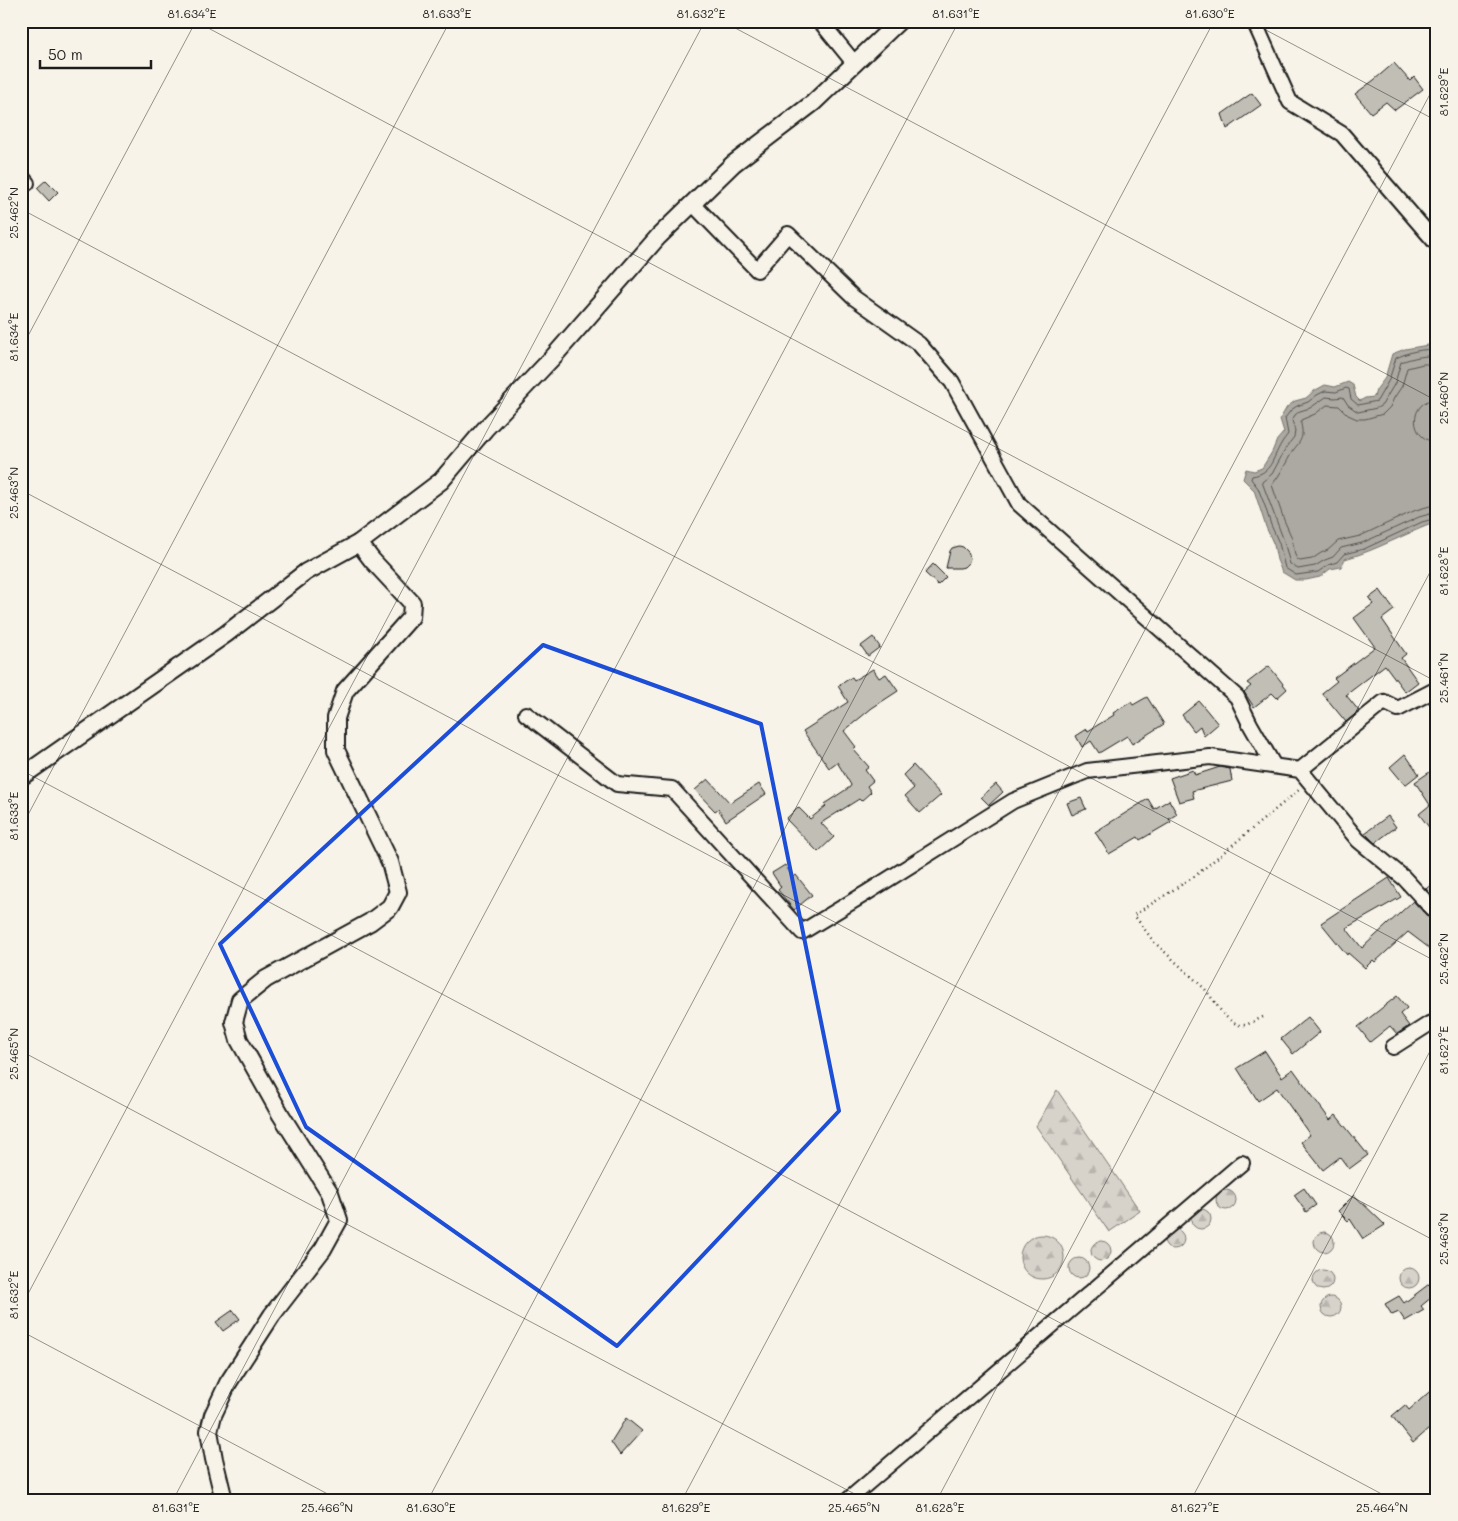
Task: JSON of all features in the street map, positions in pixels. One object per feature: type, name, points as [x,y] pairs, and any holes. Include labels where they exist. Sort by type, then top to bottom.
[{"type":"street","points":[[820,21],[855,64]]},
{"type":"street","points":[[21,777],[226,634],[306,572],[359,542],[441,481],[485,429],[554,356],[658,237],[733,164],[814,104],[899,21]]},
{"type":"street","points":[[1254,21],[1290,102],[1342,134],[1435,237]]},
{"type":"street","points":[[692,203],[757,270],[788,234],[853,297],[919,344],[952,382],[1019,504],[1237,697],[1274,766]]},
{"type":"street","points":[[224,1500],[209,1431],[213,1416],[228,1383],[272,1315],[323,1249],[339,1220],[330,1193],[281,1115],[239,1040],[234,1022],[240,1000],[266,979],[370,922],[390,907],[398,892],[390,862],[336,750],[336,718],[345,691],[411,617],[412,603],[372,560],[359,542]]},
{"type":"street","points":[[1300,770],[1384,702],[1398,709],[1434,691],[1437,693]]},
{"type":"street","points":[[526,714],[617,784],[672,788],[802,932],[1013,801],[1087,772],[1210,757],[1300,770],[1358,840],[1404,878],[1437,914]]},
{"type":"street","points":[[1393,1047],[1429,1024],[1437,1022]]},
{"type":"street","points":[[848,1500],[1242,1163]]},
{"type":"path","points":[[1263,1017],[1246,1025],[1238,1025],[1231,1021],[1224,1015],[1205,989],[1154,942],[1134,915],[1196,876],[1310,782]]},
{"type":"highlighted area","points":[[543,645],[761,724],[839,1111],[617,1346],[306,1127],[220,944]]},
{"type":"green space","points":[[1057,1090],[1140,1211],[1109,1232],[1036,1126]]},
{"type":"green space","points":[[1226,1190],[1233,1193],[1236,1200],[1233,1207],[1226,1210],[1219,1207],[1216,1200],[1219,1193]]},
{"type":"green space","points":[[1201,1209],[1208,1212],[1211,1219],[1208,1226],[1201,1229],[1194,1226],[1191,1219],[1194,1212]]},
{"type":"green space","points":[[1174,1229],[1181,1232],[1184,1239],[1181,1246],[1174,1249],[1167,1246],[1164,1239],[1167,1232]]},
{"type":"green space","points":[[1320,1232],[1328,1232],[1334,1238],[1334,1246],[1328,1252],[1320,1252],[1314,1246],[1314,1238]]},
{"type":"green space","points":[[1046,1235],[1058,1241],[1063,1248],[1063,1266],[1058,1273],[1051,1278],[1038,1279],[1030,1276],[1023,1269],[1020,1253],[1023,1245],[1030,1238]]},
{"type":"green space","points":[[1101,1241],[1108,1244],[1111,1251],[1108,1258],[1101,1261],[1094,1258],[1091,1251],[1094,1244]]},
{"type":"green space","points":[[1079,1258],[1086,1261],[1089,1268],[1086,1275],[1079,1278],[1072,1275],[1069,1268],[1072,1261]]},
{"type":"green space","points":[[1405,1268],[1413,1268],[1419,1274],[1419,1282],[1413,1288],[1405,1288],[1399,1282],[1399,1274]]},
{"type":"green space","points":[[1319,1270],[1327,1270],[1333,1276],[1333,1284],[1327,1290],[1319,1290],[1313,1284],[1313,1276]]},
{"type":"green space","points":[[1327,1297],[1335,1297],[1341,1303],[1341,1311],[1335,1317],[1327,1317],[1321,1311],[1321,1303]]},
{"type":"water","points":[[1434,344],[1437,346],[1437,413],[1433,420],[1436,426],[1435,435],[1437,433],[1437,522],[1369,551],[1345,559],[1341,567],[1330,569],[1320,577],[1295,580],[1282,572],[1254,490],[1243,479],[1246,469],[1254,471],[1262,468],[1272,452],[1277,440],[1284,432],[1280,419],[1287,407],[1295,401],[1306,398],[1325,385],[1335,387],[1348,382],[1353,385],[1356,397],[1360,401],[1365,398],[1374,397],[1376,390],[1385,378],[1392,354],[1405,349]]},
{"type":"building","points":[[1394,63],[1410,81],[1414,77],[1423,89],[1395,110],[1386,102],[1371,113],[1355,94]]},
{"type":"building","points":[[1252,93],[1261,105],[1227,129],[1222,114]]},
{"type":"building","points":[[46,180],[58,192],[49,201],[37,188]]},
{"type":"building","points":[[959,546],[968,552],[969,562],[964,567],[946,568],[950,551],[952,548]]},
{"type":"building","points":[[933,564],[946,577],[938,585],[925,573]]},
{"type":"building","points":[[1380,590],[1394,610],[1382,619],[1406,654],[1401,658],[1418,682],[1405,692],[1385,665],[1346,695],[1359,711],[1346,722],[1322,693],[1337,681],[1334,678],[1375,647],[1354,618],[1373,604],[1369,598]]},
{"type":"building","points":[[873,637],[880,647],[868,656],[861,646]]},
{"type":"building","points":[[1269,666],[1287,689],[1277,698],[1272,693],[1254,707],[1244,692],[1251,686],[1247,683]]},
{"type":"building","points":[[873,669],[879,678],[886,674],[898,691],[872,708],[844,731],[856,747],[853,749],[869,767],[865,770],[873,781],[867,786],[871,792],[861,801],[859,799],[821,823],[834,837],[818,852],[786,819],[798,807],[810,819],[826,806],[824,804],[851,785],[837,762],[829,768],[803,731],[848,702],[838,686],[852,677],[854,680]]},
{"type":"building","points":[[1147,697],[1164,724],[1132,744],[1127,736],[1099,753],[1091,741],[1082,747],[1076,736],[1114,715],[1113,713],[1131,702],[1133,705]]},
{"type":"building","points":[[1199,701],[1218,724],[1204,736],[1200,726],[1194,731],[1182,715]]},
{"type":"building","points":[[1405,754],[1419,774],[1405,785],[1390,767]]},
{"type":"building","points":[[913,765],[941,795],[920,813],[905,796],[914,788],[903,775]]},
{"type":"building","points":[[1220,767],[1230,769],[1232,781],[1192,791],[1194,798],[1179,802],[1170,778],[1193,770],[1195,775]]},
{"type":"building","points":[[1437,767],[1437,838],[1419,814],[1430,805],[1415,782]]},
{"type":"building","points":[[708,779],[730,803],[759,784],[766,794],[726,821],[718,809],[715,811],[695,790]]},
{"type":"building","points":[[996,784],[1003,792],[989,805],[981,797]]},
{"type":"building","points":[[1081,798],[1086,809],[1072,815],[1067,803]]},
{"type":"building","points":[[1148,799],[1154,809],[1169,800],[1177,814],[1169,819],[1171,822],[1140,840],[1138,837],[1109,854],[1095,832]]},
{"type":"building","points":[[1388,816],[1396,827],[1375,843],[1365,833]]},
{"type":"building","points":[[785,865],[793,877],[796,875],[812,895],[794,910],[778,890],[781,887],[772,873]]},
{"type":"building","points":[[1389,878],[1401,897],[1346,928],[1362,948],[1413,901],[1431,920],[1437,923],[1437,954],[1408,932],[1375,962],[1373,960],[1365,968],[1348,953],[1347,955],[1321,923]]},
{"type":"building","points":[[1437,879],[1437,901],[1426,889]]},
{"type":"building","points":[[1397,996],[1407,1008],[1400,1014],[1409,1026],[1397,1034],[1390,1026],[1370,1042],[1358,1027]]},
{"type":"building","points":[[1308,1017],[1320,1032],[1293,1054],[1281,1039]]},
{"type":"building","points":[[1265,1051],[1282,1077],[1293,1069],[1330,1120],[1336,1115],[1368,1155],[1349,1169],[1340,1157],[1323,1170],[1301,1142],[1310,1135],[1277,1088],[1258,1101],[1237,1068]]},
{"type":"building","points":[[1304,1188],[1316,1205],[1306,1212],[1294,1195]]},
{"type":"building","points":[[1354,1195],[1385,1225],[1363,1239],[1350,1219],[1348,1221],[1338,1211]]},
{"type":"building","points":[[1437,1278],[1437,1293],[1421,1306],[1424,1310],[1405,1321],[1399,1312],[1392,1315],[1385,1304],[1399,1296],[1404,1303]]},
{"type":"building","points":[[233,1310],[240,1319],[223,1331],[216,1322]]},
{"type":"building","points":[[1437,1385],[1437,1422],[1413,1443],[1392,1416],[1405,1405],[1409,1410]]},
{"type":"building","points":[[626,1418],[642,1431],[620,1455],[611,1442]]}]
